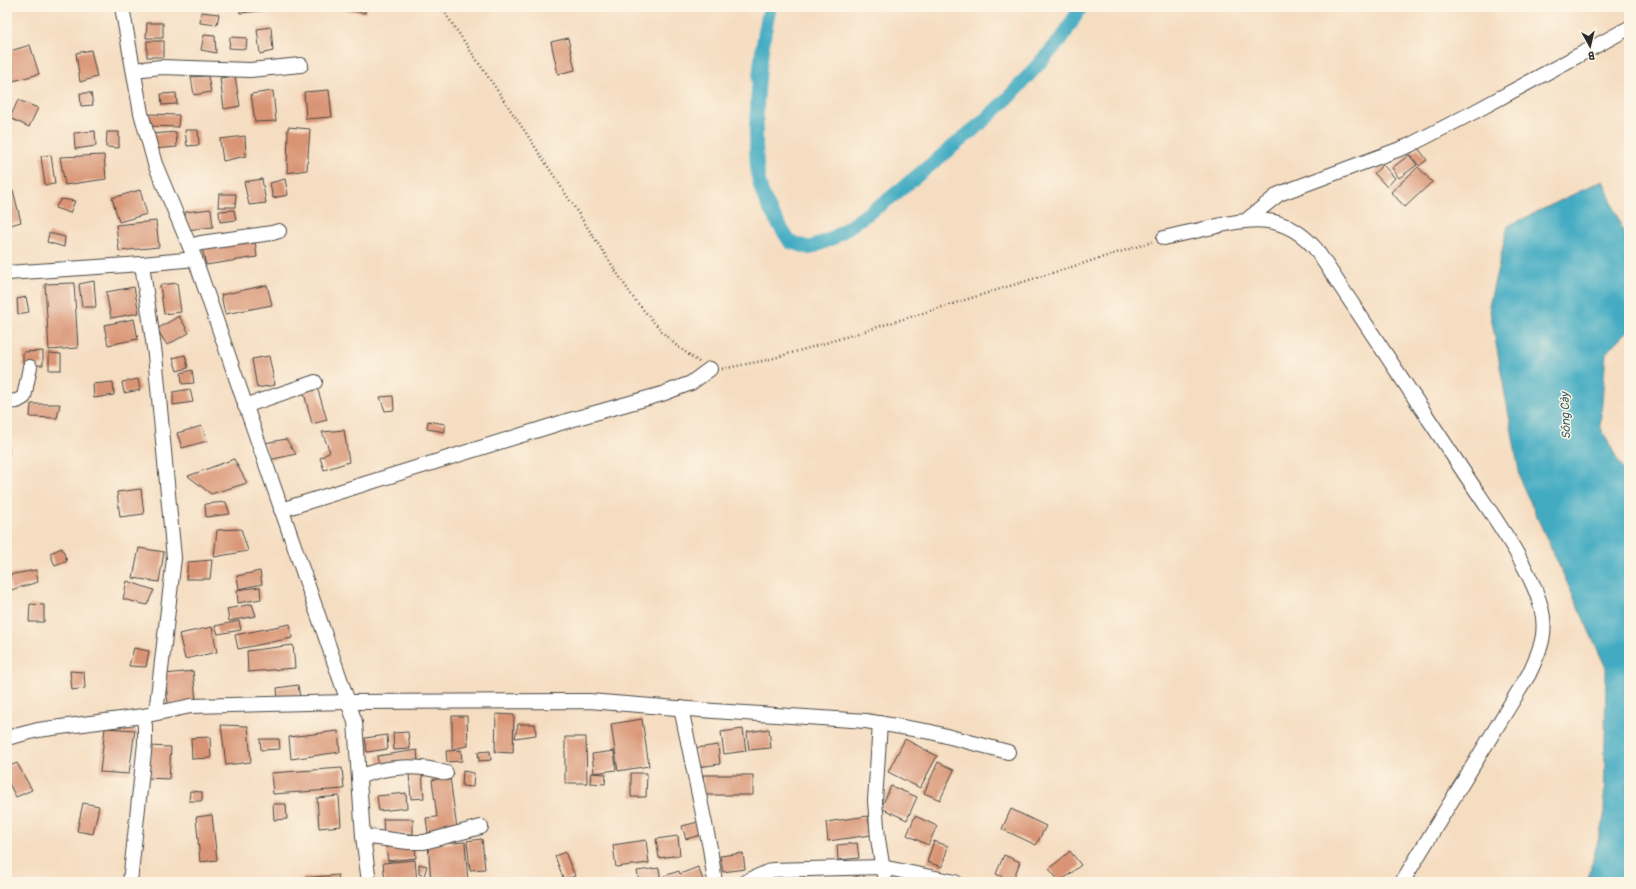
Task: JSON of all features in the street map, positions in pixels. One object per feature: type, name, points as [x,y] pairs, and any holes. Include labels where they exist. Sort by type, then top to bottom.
[{"type":"street","points":[[122,7],[141,112],[155,164],[193,253],[355,722],[363,836],[369,882]]},
{"type":"street","points":[[1248,219],[1279,194],[1408,146],[1629,28]]},
{"type":"street","points":[[134,70],[161,67],[250,70],[301,65]]},
{"type":"street","points":[[1164,238],[1248,219],[1271,221],[1290,227],[1305,237],[1315,248],[1515,552],[1534,588],[1542,609],[1544,634],[1542,646],[1529,674],[1402,882]]},
{"type":"street","points":[[7,273],[142,264],[193,253],[202,243],[279,231]]},
{"type":"street","points":[[130,882],[145,743],[145,726],[150,715],[174,558],[155,355],[142,264]]},
{"type":"street","points":[[7,402],[17,401],[24,397],[30,366]]},
{"type":"street","points":[[281,510],[570,420],[662,394],[691,383],[710,369]]},
{"type":"street","points":[[245,406],[315,382]]},
{"type":"street","points":[[7,738],[38,730],[150,715],[191,706],[347,702],[589,701],[866,720],[931,732],[1008,752]]},
{"type":"street","points":[[681,708],[710,848],[715,882]]},
{"type":"street","points":[[880,723],[874,801],[885,882]]},
{"type":"street","points":[[359,777],[370,772],[402,768],[424,768],[446,773]]},
{"type":"street","points":[[363,836],[408,842],[424,842],[481,827]]},
{"type":"street","points":[[745,882],[772,870],[882,867],[955,882]]},
{"type":"path","points":[[441,7],[522,127],[634,299],[666,336],[691,357],[710,369],[722,369],[767,360],[1164,238]]},
{"type":"water","name":"Sông Cày","points":[[1603,180],[1629,246],[1629,330],[1606,353],[1600,426],[1629,482],[1629,882],[1587,882],[1604,817],[1606,668],[1521,482],[1489,305],[1508,226]]},
{"type":"building","points":[[239,7],[269,7],[270,10],[240,13]]},
{"type":"building","points":[[339,7],[366,7],[365,13],[338,9]]},
{"type":"building","points":[[201,12],[219,14],[217,25],[200,23]]},
{"type":"building","points":[[147,23],[163,23],[163,38],[146,38]]},
{"type":"building","points":[[271,27],[273,51],[260,54],[257,29]]},
{"type":"building","points":[[204,35],[215,36],[216,53],[201,50]]},
{"type":"building","points":[[230,37],[247,38],[246,49],[229,48]]},
{"type":"building","points":[[568,38],[575,70],[558,74],[551,42]]},
{"type":"building","points":[[147,41],[164,41],[164,57],[147,57]]},
{"type":"building","points":[[30,45],[39,74],[13,81],[7,62],[7,52]]},
{"type":"building","points":[[91,50],[97,77],[80,82],[76,53]]},
{"type":"building","points":[[208,76],[211,92],[194,95],[191,77]]},
{"type":"building","points":[[235,76],[240,106],[224,109],[220,78]]},
{"type":"building","points":[[329,90],[332,117],[306,119],[304,92]]},
{"type":"building","points":[[273,91],[276,121],[255,122],[251,94]]},
{"type":"building","points":[[80,93],[91,93],[93,105],[81,106]]},
{"type":"building","points":[[176,93],[177,104],[162,105],[161,94]]},
{"type":"building","points":[[18,100],[38,108],[29,127],[10,118]]},
{"type":"building","points":[[149,114],[179,115],[178,127],[148,126]]},
{"type":"building","points":[[288,127],[310,129],[307,170],[287,173]]},
{"type":"building","points":[[185,130],[198,130],[199,145],[187,146]]},
{"type":"building","points":[[95,131],[96,146],[75,149],[74,133]]},
{"type":"building","points":[[107,132],[119,132],[119,148],[106,147]]},
{"type":"building","points":[[176,132],[177,147],[154,149],[152,134]]},
{"type":"building","points":[[245,136],[246,156],[223,161],[220,139]]},
{"type":"building","points":[[1418,148],[1427,160],[1419,166],[1410,154]]},
{"type":"building","points":[[51,155],[55,184],[45,185],[41,156]]},
{"type":"building","points":[[104,155],[106,179],[65,185],[60,157]]},
{"type":"building","points":[[1409,155],[1417,165],[1399,178],[1392,168]]},
{"type":"building","points":[[1383,165],[1395,178],[1387,187],[1374,173]]},
{"type":"building","points":[[1418,167],[1432,182],[1405,207],[1391,192]]},
{"type":"building","points":[[262,179],[266,203],[249,205],[244,182]]},
{"type":"building","points":[[285,179],[288,195],[273,198],[270,183]]},
{"type":"building","points":[[13,190],[21,222],[7,226],[7,192]]},
{"type":"building","points":[[140,190],[147,214],[119,222],[112,198]]},
{"type":"building","points":[[219,194],[236,194],[235,207],[218,207]]},
{"type":"building","points":[[61,199],[75,201],[70,213],[55,208]]},
{"type":"building","points":[[211,209],[213,227],[186,230],[185,212]]},
{"type":"building","points":[[234,210],[236,220],[220,222],[219,211]]},
{"type":"building","points":[[156,221],[159,247],[119,251],[116,225]]},
{"type":"building","points":[[49,233],[65,237],[64,247],[47,242]]},
{"type":"building","points":[[255,241],[257,257],[206,265],[202,248]]},
{"type":"building","points":[[94,281],[96,307],[82,307],[79,284]]},
{"type":"building","points":[[74,283],[78,348],[49,350],[45,284]]},
{"type":"building","points":[[177,283],[181,312],[164,314],[160,285]]},
{"type":"building","points":[[267,285],[272,305],[225,314],[221,295]]},
{"type":"building","points":[[134,287],[139,313],[111,318],[106,292]]},
{"type":"building","points":[[26,297],[29,312],[18,314],[17,299]]},
{"type":"building","points":[[179,316],[189,333],[167,345],[157,329]]},
{"type":"building","points":[[134,319],[138,339],[108,345],[104,325]]},
{"type":"building","points":[[43,351],[43,365],[23,366],[23,352]]},
{"type":"building","points":[[49,353],[61,354],[61,370],[49,370]]},
{"type":"building","points":[[185,355],[188,368],[177,371],[173,358]]},
{"type":"building","points":[[269,356],[275,385],[257,388],[252,359]]},
{"type":"building","points":[[192,370],[194,383],[182,384],[181,373]]},
{"type":"building","points":[[138,379],[140,390],[124,393],[122,382]]},
{"type":"building","points":[[113,382],[114,395],[94,398],[93,384]]},
{"type":"building","points":[[317,387],[327,420],[312,424],[303,389]]},
{"type":"building","points":[[190,389],[193,402],[173,405],[173,392]]},
{"type":"building","points":[[393,396],[394,410],[385,411],[380,397]]},
{"type":"building","points":[[31,404],[60,404],[57,418],[30,417]]},
{"type":"building","points":[[428,421],[445,424],[445,432],[427,429]]},
{"type":"building","points":[[202,426],[207,441],[182,448],[177,433]]},
{"type":"building","points":[[8,430],[9,454],[7,454]]},
{"type":"building","points":[[344,430],[349,462],[324,470],[320,458],[330,452],[322,432]]},
{"type":"building","points":[[286,439],[296,454],[269,460],[265,443]]},
{"type":"building","points":[[234,459],[247,483],[211,494],[188,476]]},
{"type":"building","points":[[141,489],[144,514],[120,517],[117,492]]},
{"type":"building","points":[[226,502],[230,514],[206,517],[205,504]]},
{"type":"building","points":[[241,529],[248,551],[214,557],[217,530]]},
{"type":"building","points":[[62,548],[67,561],[55,566],[50,553]]},
{"type":"building","points":[[139,548],[164,552],[159,582],[133,578]]},
{"type":"building","points":[[212,560],[210,579],[186,579],[188,562]]},
{"type":"building","points":[[36,570],[38,582],[11,590],[8,575]]},
{"type":"building","points":[[260,571],[262,584],[239,589],[237,576]]},
{"type":"building","points":[[127,581],[154,590],[147,605],[123,599]]},
{"type":"building","points":[[260,587],[261,599],[238,603],[237,590]]},
{"type":"building","points":[[30,604],[44,605],[44,622],[29,622]]},
{"type":"building","points":[[252,604],[256,616],[229,621],[227,609]]},
{"type":"building","points":[[239,621],[241,630],[218,634],[215,626]]},
{"type":"building","points":[[290,624],[292,638],[238,649],[235,635]]},
{"type":"building","points":[[212,627],[217,652],[185,659],[179,634]]},
{"type":"building","points":[[293,645],[295,668],[248,672],[247,651]]},
{"type":"building","points":[[134,648],[149,651],[146,667],[129,666]]},
{"type":"building","points":[[70,671],[84,672],[85,688],[72,690]]},
{"type":"building","points":[[193,671],[196,701],[168,704],[165,674]]},
{"type":"building","points":[[298,685],[300,697],[278,699],[277,688]]},
{"type":"building","points":[[496,714],[514,715],[513,753],[495,752]]},
{"type":"building","points":[[452,716],[467,716],[468,746],[452,749]]},
{"type":"building","points":[[642,719],[649,766],[618,771],[611,724]]},
{"type":"building","points":[[518,724],[535,724],[536,735],[515,738]]},
{"type":"building","points":[[221,725],[248,726],[251,762],[226,765]]},
{"type":"building","points":[[105,728],[135,730],[129,774],[100,772]]},
{"type":"building","points":[[743,729],[746,751],[724,754],[721,732]]},
{"type":"building","points":[[769,729],[771,748],[749,750],[747,732]]},
{"type":"building","points":[[338,731],[340,752],[291,759],[289,737]]},
{"type":"building","points":[[408,732],[410,749],[394,750],[393,733]]},
{"type":"building","points":[[387,735],[388,749],[367,752],[365,738]]},
{"type":"building","points":[[210,737],[211,758],[192,759],[191,738]]},
{"type":"building","points":[[565,737],[586,737],[587,783],[565,783]]},
{"type":"building","points":[[260,739],[279,739],[280,749],[261,750]]},
{"type":"building","points":[[905,739],[937,756],[920,788],[888,772]]},
{"type":"building","points":[[718,745],[720,764],[698,767],[696,748]]},
{"type":"building","points":[[149,746],[171,747],[169,779],[147,778]]},
{"type":"building","points":[[417,750],[418,762],[379,768],[377,756]]},
{"type":"building","points":[[461,750],[462,761],[447,762],[446,751]]},
{"type":"building","points":[[490,751],[491,760],[479,761],[478,752]]},
{"type":"building","points":[[614,751],[616,770],[594,773],[592,754]]},
{"type":"building","points":[[938,762],[954,770],[940,800],[924,793]]},
{"type":"building","points":[[17,763],[32,790],[16,797],[7,780],[7,767]]},
{"type":"building","points":[[342,768],[344,789],[273,794],[271,773]]},
{"type":"building","points":[[463,771],[474,773],[473,787],[462,786]]},
{"type":"building","points":[[422,773],[424,798],[411,799],[409,774]]},
{"type":"building","points":[[591,773],[606,774],[605,784],[590,783]]},
{"type":"building","points":[[631,773],[647,773],[646,797],[631,797]]},
{"type":"building","points":[[703,775],[753,775],[753,795],[704,795]]},
{"type":"building","points":[[450,777],[457,829],[428,833],[426,818],[437,817],[432,780]]},
{"type":"building","points":[[891,786],[917,797],[907,820],[881,808]]},
{"type":"building","points":[[190,791],[202,792],[202,801],[189,801]]},
{"type":"building","points":[[406,793],[407,808],[379,811],[377,796]]},
{"type":"building","points":[[339,796],[341,826],[319,828],[317,798]]},
{"type":"building","points":[[83,803],[99,806],[93,834],[77,831]]},
{"type":"building","points":[[273,804],[286,804],[287,819],[274,820]]},
{"type":"building","points":[[1011,809],[1046,826],[1036,845],[1002,829]]},
{"type":"building","points":[[212,815],[217,860],[200,862],[196,817]]},
{"type":"building","points":[[868,816],[871,835],[828,841],[826,822]]},
{"type":"building","points":[[915,816],[937,826],[928,845],[907,835]]},
{"type":"building","points":[[383,819],[413,819],[413,834],[384,834]]},
{"type":"building","points":[[698,822],[701,835],[686,839],[682,826]]},
{"type":"building","points":[[678,836],[680,855],[659,858],[656,839]]},
{"type":"building","points":[[482,839],[485,869],[470,870],[467,841]]},
{"type":"building","points":[[646,840],[649,863],[616,867],[613,845]]},
{"type":"building","points":[[934,841],[948,846],[942,867],[927,862]]},
{"type":"building","points":[[465,842],[468,882],[431,882],[428,845]]},
{"type":"building","points":[[857,843],[859,858],[838,860],[837,845]]},
{"type":"building","points":[[415,845],[416,858],[388,861],[386,847]]},
{"type":"building","points":[[1070,851],[1081,865],[1060,882],[1049,869]]},
{"type":"building","points":[[565,852],[575,876],[564,880],[555,856]]},
{"type":"building","points":[[743,853],[745,869],[723,872],[720,856]]},
{"type":"building","points":[[1004,855],[1020,862],[1012,882],[996,874]]},
{"type":"building","points":[[415,860],[417,882],[385,882],[383,863]]},
{"type":"building","points":[[419,864],[427,866],[424,876],[419,874]]},
{"type":"building","points":[[698,867],[704,882],[666,882],[664,876],[679,871],[680,874]]},
{"type":"building","points":[[659,868],[661,882],[639,882],[637,871]]},
{"type":"building","points":[[863,874],[866,882],[842,882]]},
{"type":"building","points":[[338,875],[339,882],[302,882],[302,878]]},
{"type":"waterway","points":[[770,7],[761,54],[756,118],[757,163],[760,186],[774,218],[790,242],[810,248],[833,238],[889,199],[979,125],[1009,97],[1062,38],[1081,7]]}]
